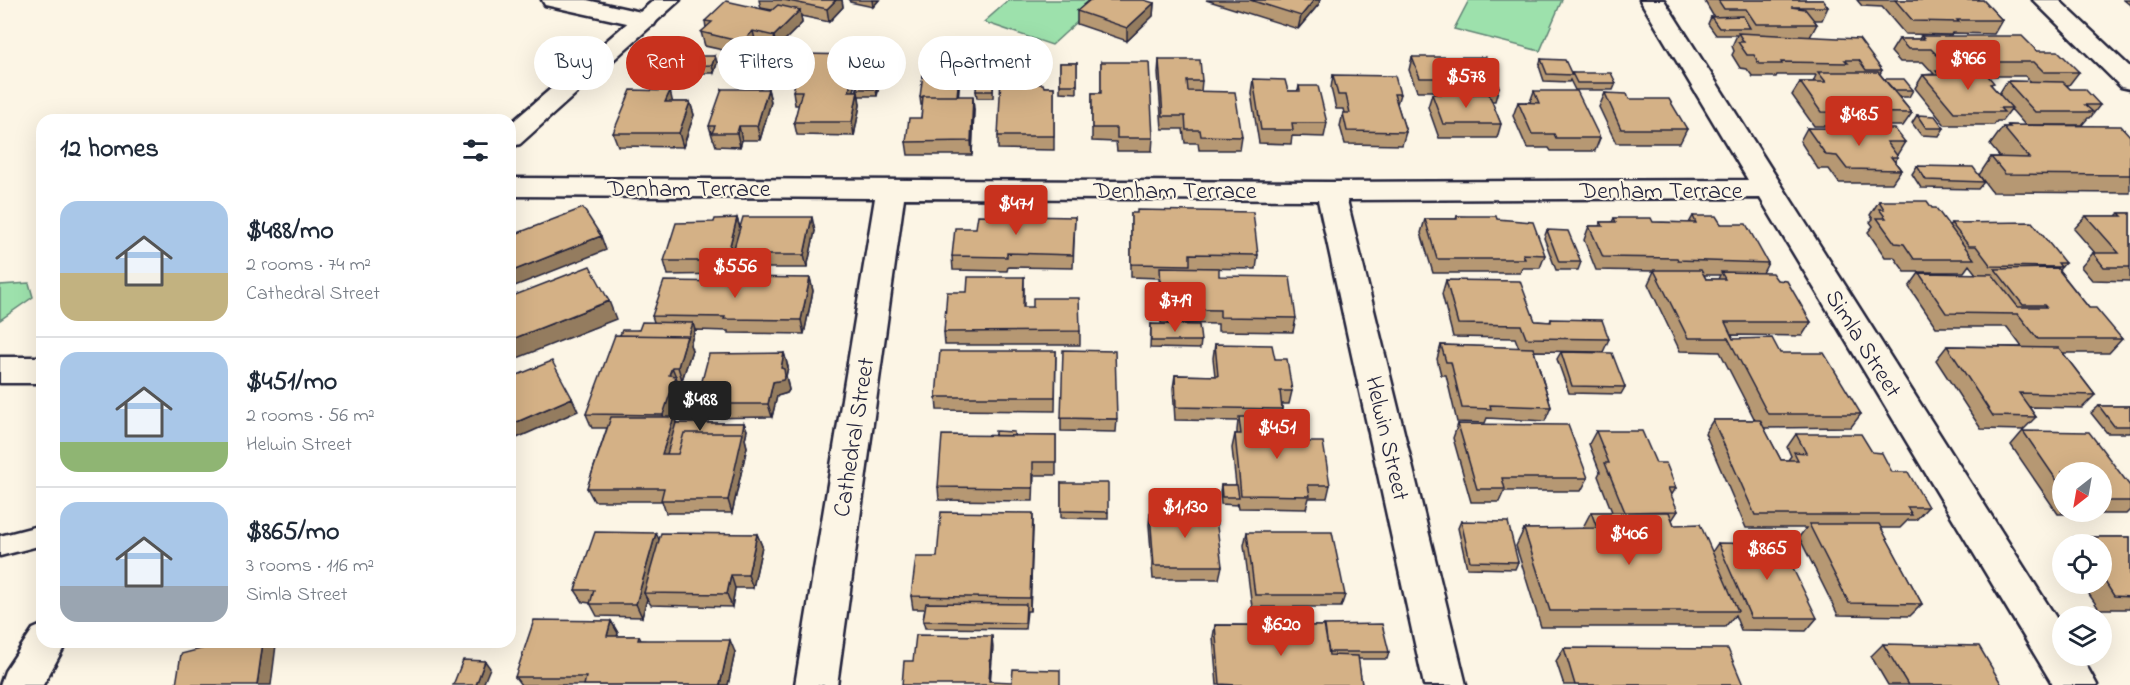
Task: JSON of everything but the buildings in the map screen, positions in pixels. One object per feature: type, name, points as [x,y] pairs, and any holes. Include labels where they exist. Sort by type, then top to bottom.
[{"type":"street","points":[[554,0],[645,20]]},
{"type":"street","points":[[516,133],[668,0]]},
{"type":"street","name":"Simla Street","points":[[1652,0],[2076,685]]},
{"type":"street","points":[[2045,0],[2130,81]]},
{"type":"street","name":"Denham Terrace","points":[[516,187],[1330,191],[1768,189]]},
{"type":"street","name":"Cathedral Street","points":[[816,685],[891,188]]},
{"type":"street","name":"Helwin Street","points":[[1330,191],[1445,685]]},
{"type":"street","points":[[0,370],[36,370]]},
{"type":"street","points":[[20,685],[43,648]]},
{"type":"lane","points":[[0,546],[36,537]]},
{"type":"green space","points":[[1009,0],[1101,0],[1053,44],[1053,36],[1025,36],[984,22]]},
{"type":"green space","points":[[1469,0],[1562,0],[1540,51],[1454,29]]},
{"type":"green space","points":[[29,283],[33,297],[0,320],[0,285]]}]
